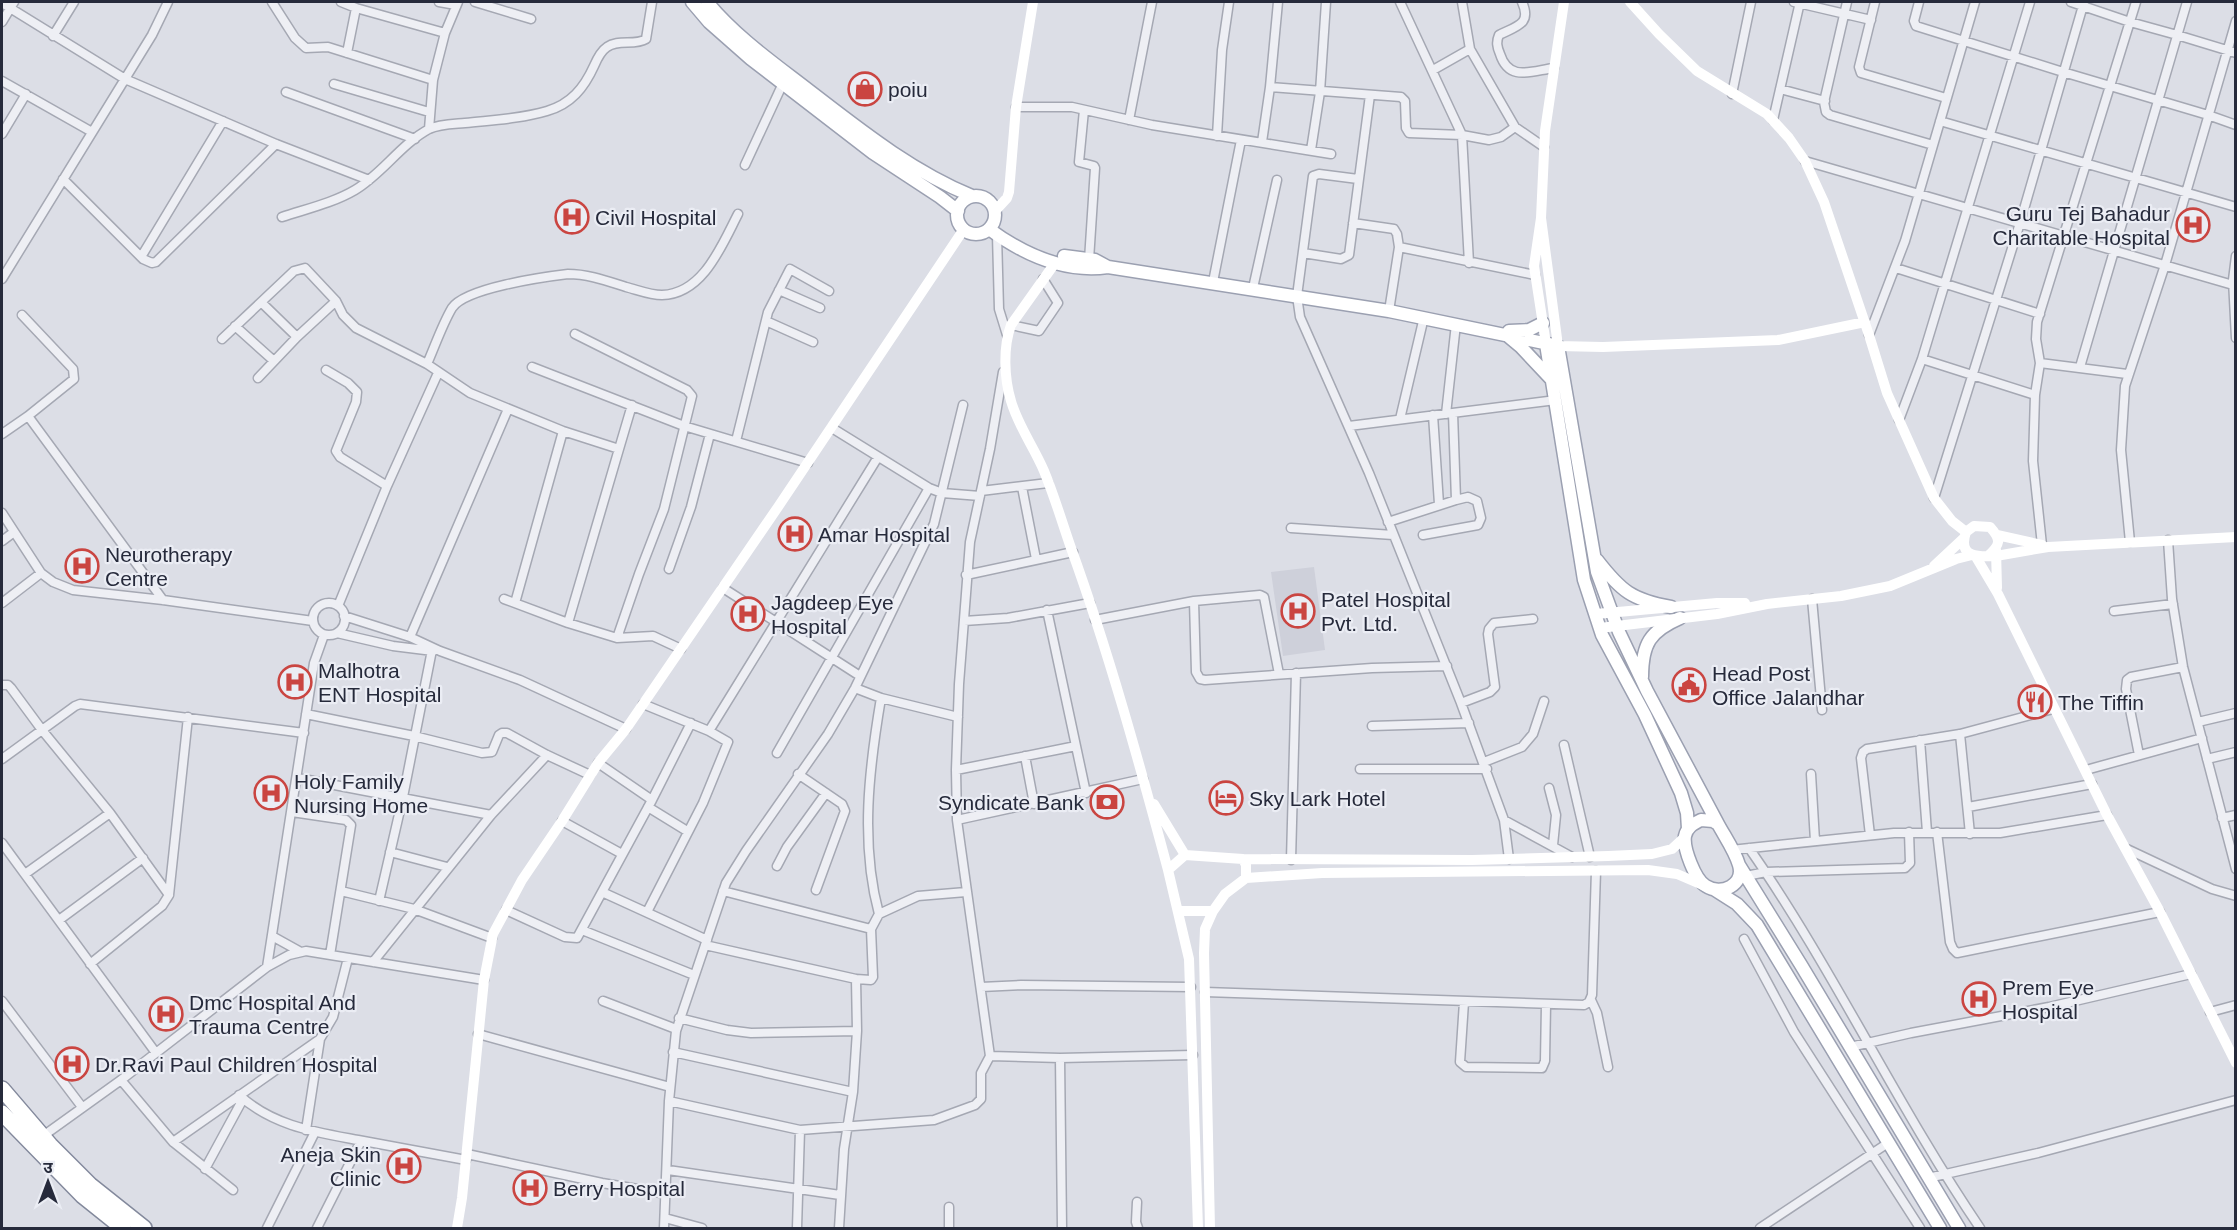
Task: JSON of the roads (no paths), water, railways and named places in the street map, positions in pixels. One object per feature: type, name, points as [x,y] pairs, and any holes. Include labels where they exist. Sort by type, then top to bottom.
[{"type":"highway","points":[[2,1089],[90,1185],[144,1228]]},
{"type":"highway","points":[[2,1113],[83,1196],[123,1228]]},
{"type":"main road","points":[[692,2],[709,22],[835,117],[948,186],[972,196],[982,197],[992,203],[994,224],[1021,250],[1055,263],[1095,269],[1108,267],[1253,288],[1424,317],[1552,345]]},
{"type":"main road","points":[[707,2],[751,52]]},
{"type":"main road","points":[[835,117],[873,153],[958,211]]},
{"type":"main road","points":[[972,196],[963,201],[958,211],[957,217],[964,229],[974,234],[994,224]]},
{"type":"main road","points":[[994,224],[1012,237],[1037,249],[1057,255],[1095,260],[1108,267]]},
{"type":"main road","points":[[1490,332],[1529,330],[1543,323]]},
{"type":"main road","points":[[1507,335],[1552,381]]},
{"type":"main road","points":[[1552,345],[1552,381],[1584,580],[1600,628],[1645,715],[1681,793],[1687,813],[1685,846],[1690,860],[1710,888],[1737,904],[1757,925],[1940,1228]]},
{"type":"main road","points":[[1552,345],[1597,572],[1611,612],[1641,680],[1742,870],[1959,1228]]},
{"type":"main road","points":[[1594,556],[1614,583],[1632,596],[1648,603],[1671,607]]},
{"type":"main road","points":[[1641,680],[1644,650],[1661,626],[1680,618]]},
{"type":"main road","points":[[1687,833],[1701,820],[1718,824]]},
{"type":"main road","points":[[1710,888],[1732,887],[1742,870]]},
{"type":"street","points":[[53,36],[74,2]]},
{"type":"street","points":[[2,279],[152,35],[168,2]]},
{"type":"street","points":[[272,2],[295,38],[310,49],[328,47],[433,80]]},
{"type":"street","points":[[341,2],[445,33]]},
{"type":"street","points":[[429,129],[433,80],[445,33],[457,3],[439,2]]},
{"type":"street","points":[[475,2],[531,19]]},
{"type":"street","points":[[282,217],[339,198],[355,190],[429,129],[518,117],[547,111],[564,104],[586,84],[597,60],[607,46],[646,39],[652,2]]},
{"type":"street","points":[[1009,330],[999,309],[994,224],[1009,192],[1016,107],[1033,2]]},
{"type":"street","points":[[1129,120],[1152,2]]},
{"type":"street","points":[[1217,136],[1222,50],[1229,2]]},
{"type":"street","points":[[1262,142],[1278,2]]},
{"type":"street","points":[[1311,150],[1320,92],[1326,2]]},
{"type":"street","points":[[1400,2],[1462,135],[1469,263]]},
{"type":"street","points":[[1462,2],[1470,49],[1515,127],[1544,147]]},
{"type":"street","points":[[1522,2],[1526,10],[1526,19],[1497,39],[1496,43],[1502,61],[1508,69],[1516,73],[1554,68]]},
{"type":"street","points":[[1552,345],[1543,323],[1534,266],[1540,218],[1544,147],[1564,2]]},
{"type":"street","points":[[1630,2],[1697,71],[1732,94],[1759,108],[1773,120],[1805,161],[1824,202],[1887,393],[1934,498],[1965,535],[1964,544],[1998,594],[2053,709],[2160,912],[2235,1063]]},
{"type":"street","points":[[1732,94],[1751,2]]},
{"type":"street","points":[[1773,120],[1798,2],[1871,20]]},
{"type":"street","points":[[1847,2],[1824,109],[1830,115],[1933,145]]},
{"type":"street","points":[[1875,2],[1859,68],[1861,73],[1946,98]]},
{"type":"street","points":[[1919,2],[1914,21],[1916,26],[2235,125]]},
{"type":"street","points":[[1869,335],[1896,268],[1975,2]]},
{"type":"street","points":[[1899,420],[1922,359],[2030,2]]},
{"type":"street","points":[[2071,2],[2083,3],[2130,22],[2177,34],[2231,52]]},
{"type":"street","points":[[2045,546],[2033,461],[2035,394],[2040,363],[2036,331],[2136,2]]},
{"type":"street","points":[[2079,367],[2156,100],[2187,2]]},
{"type":"street","points":[[1934,498],[1997,300],[2083,3]]},
{"type":"street","points":[[2,22],[8,4],[53,36],[125,79],[276,144],[369,180]]},
{"type":"street","points":[[347,53],[356,8]]},
{"type":"street","points":[[2130,542],[2121,450],[2123,401],[2127,374],[2165,265],[2208,115],[2231,52],[2235,21]]},
{"type":"street","points":[[1433,70],[1470,49]]},
{"type":"street","points":[[745,165],[786,79]]},
{"type":"street","points":[[2,81],[92,132]]},
{"type":"street","points":[[334,84],[429,112]]},
{"type":"street","points":[[1270,87],[1403,98],[1406,103],[1406,128],[1409,133],[1462,135],[1495,140],[1515,127]]},
{"type":"street","points":[[1780,89],[1825,101]]},
{"type":"street","points":[[286,92],[415,139]]},
{"type":"street","points":[[2,134],[26,94]]},
{"type":"street","points":[[1303,253],[1345,258],[1349,255],[1370,95]]},
{"type":"street","points":[[1016,107],[1064,106],[1217,136],[1330,154]]},
{"type":"street","points":[[1084,110],[1079,162],[1095,167],[1089,260]]},
{"type":"street","points":[[141,257],[223,121]]},
{"type":"street","points":[[1940,121],[2235,207]]},
{"type":"street","points":[[1213,282],[1240,140]]},
{"type":"street","points":[[63,179],[141,257],[147,261],[156,262],[276,144]]},
{"type":"street","points":[[1805,161],[2233,285]]},
{"type":"street","points":[[1358,179],[1319,174],[1313,176],[1297,296],[1300,317],[1349,426],[1447,666],[1504,820],[1509,859]]},
{"type":"street","points":[[1253,288],[1276,180]]},
{"type":"street","points":[[427,364],[453,307],[462,299],[477,292],[568,274],[581,274],[662,295],[675,293],[690,286],[719,253],[738,214]]},
{"type":"street","points":[[1540,218],[1552,345]]},
{"type":"street","points":[[1353,223],[1394,229],[1397,234],[1399,247],[1389,311]]},
{"type":"street","points":[[457,1228],[484,980],[492,938],[506,910],[522,880],[562,821],[597,763],[626,729],[723,588],[964,229]]},
{"type":"street","points":[[1399,247],[1535,275]]},
{"type":"street","points":[[2235,256],[2233,285],[2235,338]]},
{"type":"street","points":[[669,1101],[800,1130],[934,1120],[975,1105],[981,1100],[981,1073],[990,1056],[957,820],[957,717],[966,575],[1009,330],[1055,263]]},
{"type":"street","points":[[222,339],[294,271],[300,268],[309,271],[356,328],[427,364],[470,393],[563,431],[619,449]]},
{"type":"street","points":[[1896,268],[2040,314]]},
{"type":"street","points":[[736,441],[766,321],[790,269],[829,291]]},
{"type":"street","points":[[1009,330],[1039,331],[1059,303],[1043,279]]},
{"type":"street","points":[[779,290],[820,308]]},
{"type":"street","points":[[258,378],[336,301]]},
{"type":"street","points":[[262,303],[297,337]]},
{"type":"street","points":[[2,434],[71,383],[75,374],[73,369],[22,315]]},
{"type":"street","points":[[1400,419],[1424,317]]},
{"type":"street","points":[[766,321],[813,342]]},
{"type":"street","points":[[1552,345],[1603,347],[1778,340],[1864,322]]},
{"type":"street","points":[[1456,324],[1450,413],[1456,500]]},
{"type":"street","points":[[235,326],[274,361]]},
{"type":"street","points":[[575,334],[691,392],[664,509],[617,639]]},
{"type":"street","points":[[1006,357],[1007,385],[1011,403],[1048,483],[1090,603],[1147,791],[1179,911],[1189,959],[1191,987],[1198,1228]]},
{"type":"street","points":[[1922,359],[2035,394]]},
{"type":"street","points":[[2040,363],[2127,374]]},
{"type":"street","points":[[532,367],[684,426],[808,463]]},
{"type":"street","points":[[326,370],[348,383],[357,392],[357,402],[336,452],[340,457],[387,486]]},
{"type":"street","points":[[338,606],[387,486],[438,373]]},
{"type":"street","points":[[1349,426],[1556,400]]},
{"type":"street","points":[[568,623],[632,405]]},
{"type":"street","points":[[664,1228],[669,1101],[676,1029],[723,891],[746,850],[828,734],[855,688],[939,511],[963,405]]},
{"type":"street","points":[[410,637],[508,409]]},
{"type":"street","points":[[1433,415],[1439,504]]},
{"type":"street","points":[[28,416],[163,600]]},
{"type":"street","points":[[832,428],[878,458],[929,488],[942,493],[980,493],[1048,483]]},
{"type":"street","points":[[515,603],[563,431]]},
{"type":"street","points":[[669,569],[691,507],[710,434]]},
{"type":"street","points":[[709,731],[878,458]]},
{"type":"street","points":[[1022,487],[1036,559]]},
{"type":"street","points":[[777,753],[929,488]]},
{"type":"street","points":[[1388,522],[1439,504],[1468,497],[1477,501],[1480,523],[1424,535]]},
{"type":"street","points":[[2,513],[42,573],[53,582],[73,590],[313,621]]},
{"type":"street","points":[[1929,571],[1974,526],[1983,525],[1990,527],[1997,535],[2045,546]]},
{"type":"street","points":[[1292,528],[1393,535]]},
{"type":"street","points":[[2,541],[14,531]]},
{"type":"street","points":[[1997,535],[1993,554],[1998,594]]},
{"type":"street","points":[[1600,628],[1717,614],[1767,604],[1890,586],[1956,559],[1974,556],[2045,546],[2235,537]]},
{"type":"street","points":[[2168,540],[2173,604],[2183,667],[2235,869]]},
{"type":"street","points":[[966,575],[1073,552]]},
{"type":"street","points":[[2,603],[42,573]]},
{"type":"street","points":[[723,588],[860,676]]},
{"type":"street","points":[[1095,620],[1194,601],[1253,594],[1263,597],[1280,674]]},
{"type":"street","points":[[504,599],[617,639],[653,636],[681,649]]},
{"type":"street","points":[[1812,599],[1822,710]]},
{"type":"street","points":[[1194,601],[1196,672],[1200,679],[1372,668],[1447,666]]},
{"type":"street","points":[[964,621],[1008,618],[1090,603]]},
{"type":"street","points":[[1596,614],[1717,603],[1767,604]]},
{"type":"street","points":[[2114,611],[2173,604]]},
{"type":"street","points":[[337,633],[344,624],[344,616],[338,606],[322,605],[313,614],[313,621],[315,629],[324,635],[337,633],[393,646],[436,651]]},
{"type":"street","points":[[1047,610],[1086,793]]},
{"type":"street","points":[[344,616],[410,637],[436,651],[520,680],[626,729]]},
{"type":"street","points":[[1461,703],[1490,692],[1495,687],[1488,634],[1491,625],[1533,619]]},
{"type":"street","points":[[267,967],[314,663],[324,635]]},
{"type":"street","points":[[379,901],[403,797],[414,736],[436,651]]},
{"type":"street","points":[[2139,755],[2126,689],[2127,680],[2131,677],[2183,667]]},
{"type":"street","points":[[1291,860],[1296,673]]},
{"type":"street","points":[[2,685],[8,685],[11,688],[110,813],[169,895]]},
{"type":"street","points":[[855,688],[881,698],[957,717]]},
{"type":"street","points":[[879,914],[869,863],[867,831],[873,745],[881,698]]},
{"type":"street","points":[[1360,769],[1485,765],[1522,747],[1533,734],[1544,701]]},
{"type":"street","points":[[2,759],[80,704],[304,733]]},
{"type":"street","points":[[643,704],[728,740],[703,803],[647,912]]},
{"type":"street","points":[[1870,835],[1861,754],[1867,749],[1960,734],[2053,709]]},
{"type":"street","points":[[2198,722],[2235,713]]},
{"type":"street","points":[[306,714],[487,753],[494,751],[499,735],[504,733],[590,775]]},
{"type":"street","points":[[90,964],[162,906],[169,895],[188,717]]},
{"type":"street","points":[[506,910],[571,939],[577,938],[691,723]]},
{"type":"street","points":[[1372,726],[1468,723]]},
{"type":"street","points":[[1960,734],[1970,834]]},
{"type":"street","points":[[2086,770],[2202,738]]},
{"type":"street","points":[[1920,740],[1950,942],[1958,953],[2160,912]]},
{"type":"street","points":[[1564,745],[1590,857]]},
{"type":"street","points":[[956,770],[1076,746]]},
{"type":"street","points":[[2207,759],[2235,752]]},
{"type":"street","points":[[373,962],[491,814],[547,755]]},
{"type":"street","points":[[1025,756],[1034,804]]},
{"type":"street","points":[[597,763],[687,831]]},
{"type":"street","points":[[798,774],[842,804],[845,815],[816,890]]},
{"type":"street","points":[[1811,774],[1815,841]]},
{"type":"street","points":[[298,778],[491,814]]},
{"type":"street","points":[[957,820],[1143,779]]},
{"type":"street","points":[[1968,807],[2092,784]]},
{"type":"street","points":[[1549,788],[1556,816],[1553,845]]},
{"type":"street","points":[[1147,791],[1185,855]]},
{"type":"street","points":[[777,866],[825,793]]},
{"type":"street","points":[[292,812],[349,822],[351,830],[330,955]]},
{"type":"street","points":[[25,874],[110,813]]},
{"type":"street","points":[[1731,850],[1909,832],[2000,833],[2107,815]]},
{"type":"street","points":[[2222,818],[2235,815]]},
{"type":"street","points":[[1504,820],[1574,857]]},
{"type":"street","points":[[562,821],[622,854]]},
{"type":"street","points":[[1742,870],[1766,872],[1905,868],[1910,863],[1909,832]]},
{"type":"street","points":[[1168,870],[1185,855],[1291,860],[1509,859],[1652,854],[1672,849],[1687,833]]},
{"type":"street","points":[[2,843],[156,1053]]},
{"type":"street","points":[[1749,848],[1766,872],[1943,1174],[1980,1228]]},
{"type":"street","points":[[2127,849],[2212,889],[2235,896]]},
{"type":"street","points":[[390,852],[447,867]]},
{"type":"street","points":[[58,920],[143,858]]},
{"type":"street","points":[[1243,859],[1246,865],[1246,878]]},
{"type":"street","points":[[1596,871],[1591,1000],[1597,1013],[1608,1067]]},
{"type":"street","points":[[1210,1228],[1205,929],[1213,911],[1225,894],[1246,878],[1322,873],[1658,871],[1677,874],[1710,888]]},
{"type":"street","points":[[340,891],[414,909],[492,938]]},
{"type":"street","points":[[723,891],[871,929]]},
{"type":"street","points":[[602,892],[706,942],[868,981],[872,979],[871,929],[879,914],[918,896],[966,892]]},
{"type":"street","points":[[1179,911],[1213,911]]},
{"type":"street","points":[[582,930],[694,975]]},
{"type":"street","points":[[272,936],[299,951],[484,980]]},
{"type":"street","points":[[1744,939],[1794,1032],[1920,1228]]},
{"type":"street","points":[[43,1136],[121,1080],[267,967],[299,951]]},
{"type":"street","points":[[173,1142],[241,1097],[320,1039],[333,1017],[348,958]]},
{"type":"street","points":[[1850,1047],[1911,1032],[2049,1007],[2191,974]]},
{"type":"street","points":[[839,1228],[840,1196],[854,1092],[857,1031],[856,979]]},
{"type":"street","points":[[981,987],[1021,985],[1191,987]]},
{"type":"street","points":[[1205,992],[1546,1005],[1584,1005],[1591,1000]]},
{"type":"street","points":[[2,1001],[82,1107]]},
{"type":"street","points":[[603,1001],[676,1029]]},
{"type":"street","points":[[1464,1002],[1460,1062],[1466,1067],[1542,1068],[1545,1061],[1546,1005]]},
{"type":"street","points":[[2210,1012],[2235,1005]]},
{"type":"street","points":[[679,1018],[727,1030],[751,1033],[857,1031]]},
{"type":"street","points":[[478,1034],[670,1087]]},
{"type":"street","points":[[267,1228],[310,1131],[320,1039]]},
{"type":"street","points":[[673,1052],[854,1092]]},
{"type":"street","points":[[990,1056],[1060,1058],[1193,1055]]},
{"type":"street","points":[[1060,1058],[1062,1228]]},
{"type":"street","points":[[121,1080],[173,1142],[232,1190]]},
{"type":"street","points":[[241,1097],[268,1117],[310,1131],[667,1194]]},
{"type":"street","points":[[205,1169],[241,1097]]},
{"type":"street","points":[[1928,1178],[2038,1153],[2235,1100]]},
{"type":"street","points":[[797,1228],[800,1130]]},
{"type":"street","points":[[317,1228],[360,1141]]},
{"type":"street","points":[[1760,1228],[1888,1143]]},
{"type":"street","points":[[668,1170],[840,1196]]},
{"type":"street","points":[[1137,1202],[1138,1228]]},
{"type":"street","points":[[949,1208],[949,1228]]},
{"type":"street","points":[[665,1218],[702,1228]]},
{"type":"place","name":"poiu","points":[[865,89]]},
{"type":"place","name":"Civil Hospital","points":[[572,217]]},
{"type":"place","name":"Guru Tej Bahadur Charitable Hospital","points":[[2193,225]]},
{"type":"place","name":"Amar Hospital","points":[[795,534]]},
{"type":"place","name":"Neurotherapy Centre","points":[[82,566]]},
{"type":"place","name":"Patel Hospital Pvt. Ltd.","points":[[1298,611]]},
{"type":"place","name":"Jagdeep Eye Hospital","points":[[748,614]]},
{"type":"place","name":"Malhotra ENT Hospital","points":[[295,682]]},
{"type":"place","name":"Head Post Office Jalandhar","points":[[1689,685]]},
{"type":"place","name":"The Tiffin","points":[[2035,702]]},
{"type":"place","name":"Holy Family Nursing Home","points":[[271,793]]},
{"type":"place","name":"Sky Lark Hotel","points":[[1226,798]]},
{"type":"place","name":"Syndicate Bank","points":[[1107,802]]},
{"type":"place","name":"Prem Eye Hospital","points":[[1979,999]]},
{"type":"place","name":"Dmc Hospital And Trauma Centre","points":[[166,1014]]},
{"type":"place","name":"Dr.Ravi Paul Children Hospital","points":[[72,1064]]},
{"type":"place","name":"Aneja Skin Clinic","points":[[404,1166]]},
{"type":"place","name":"Berry Hospital","points":[[530,1188]]}]
